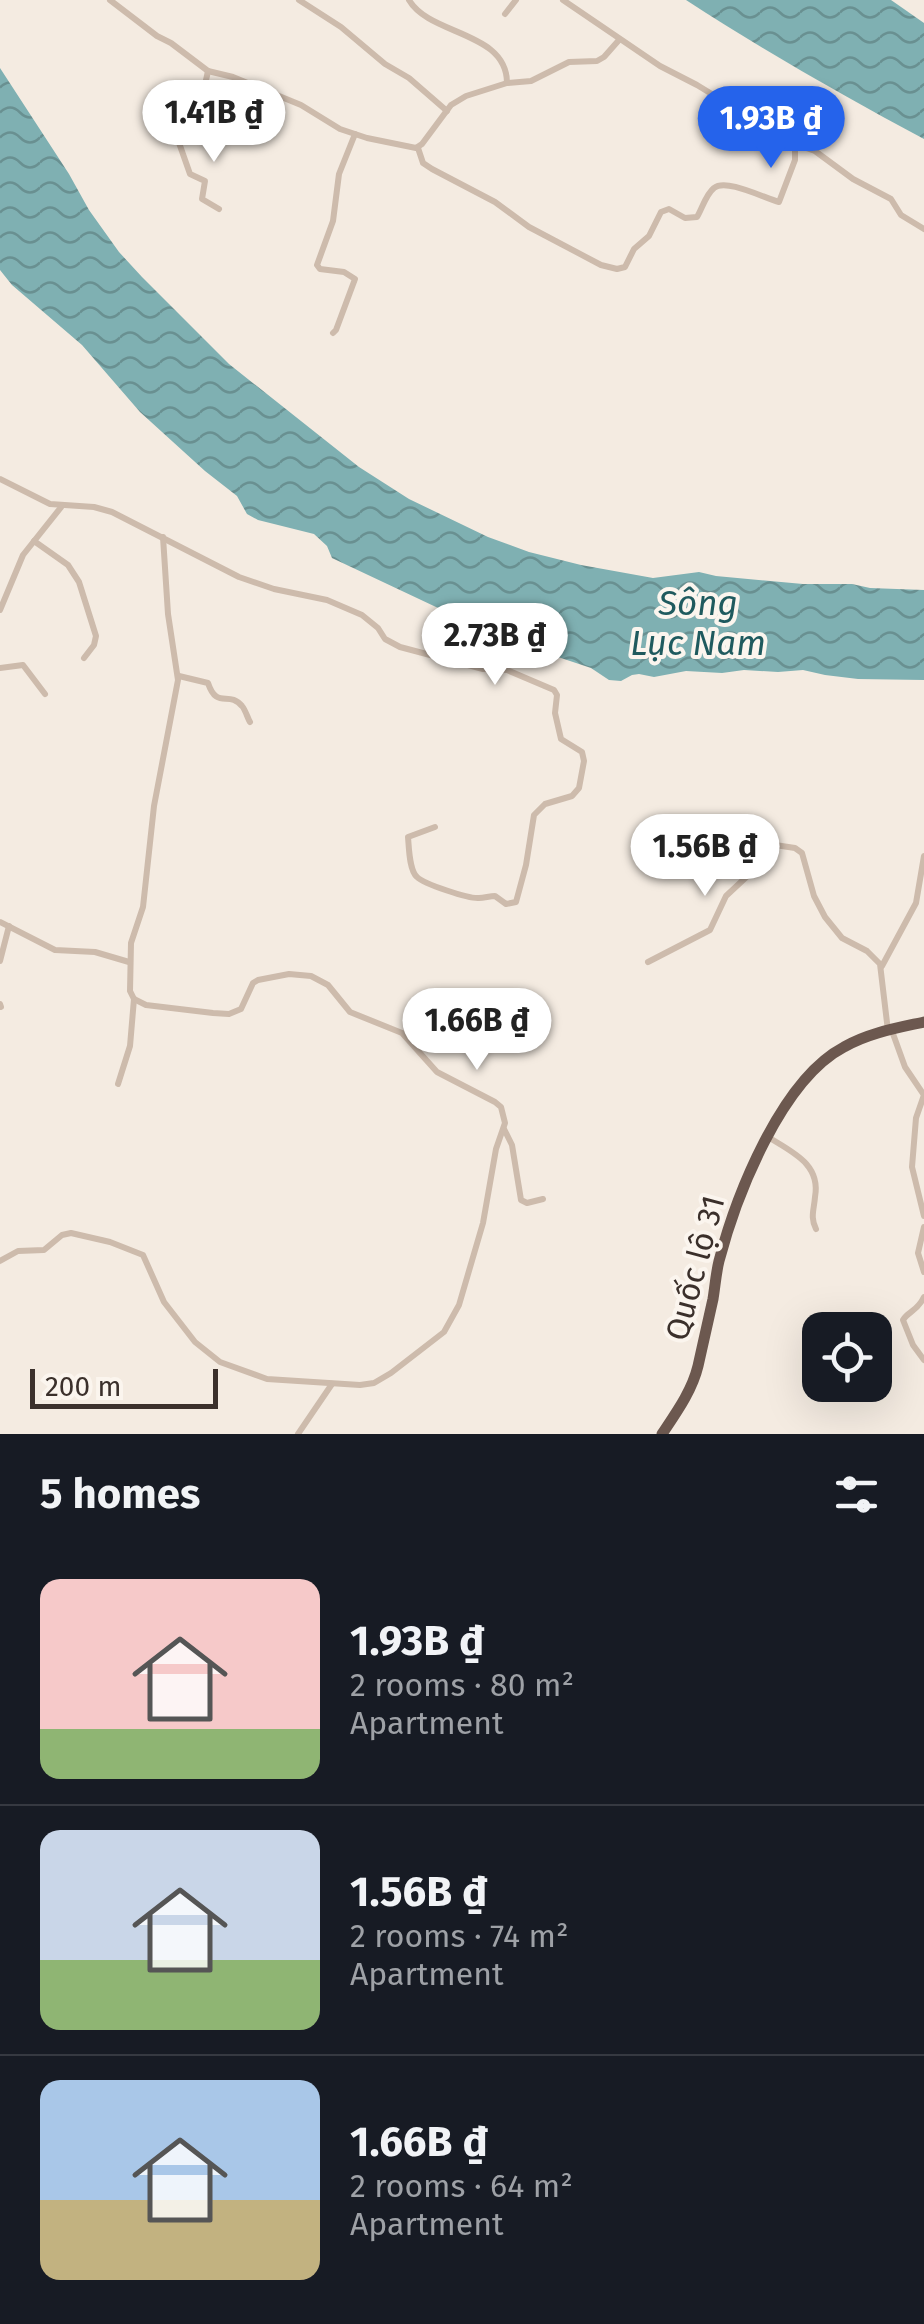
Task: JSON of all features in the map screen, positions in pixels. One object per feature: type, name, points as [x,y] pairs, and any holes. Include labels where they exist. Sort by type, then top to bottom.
[{"type":"highway","name":"Quốc lộ 31","points":[[662,1434],[698,1366],[718,1263],[731,1221],[768,1137],[792,1096],[828,1056],[860,1039],[924,1022]]},
{"type":"street","points":[[110,0],[208,70],[302,105],[355,134],[418,148]]},
{"type":"street","points":[[299,0],[409,78],[446,112]]},
{"type":"street","points":[[409,0],[416,10],[485,43],[506,70],[507,83]]},
{"type":"street","points":[[505,14],[516,0]]},
{"type":"street","points":[[562,0],[618,40],[796,145],[815,150],[853,179],[886,196],[901,216],[924,228]]},
{"type":"street","points":[[418,148],[451,105],[466,96],[507,83],[530,81],[569,62],[597,62],[618,40]]},
{"type":"street","points":[[208,70],[200,108],[178,143],[190,174],[205,181],[202,199],[219,209]]},
{"type":"street","points":[[333,333],[355,279],[344,272],[320,270],[317,266],[333,221],[339,174],[355,134]]},
{"type":"street","points":[[418,148],[426,166],[495,202],[529,228],[601,265],[620,269],[648,236],[660,212],[669,209],[685,218],[697,217],[717,186],[733,186],[778,202],[795,160],[796,145]]},
{"type":"street","points":[[0,479],[62,506],[107,510],[239,576],[274,589],[326,600],[362,615],[385,639],[400,647],[483,669],[507,670],[556,692],[560,740],[578,748],[584,756],[579,788],[572,796],[545,804],[534,815],[516,901],[508,904],[492,896],[474,898],[450,889],[440,890],[417,878],[408,837],[435,828]]},
{"type":"street","points":[[0,610],[23,555],[62,506]]},
{"type":"street","points":[[0,1261],[18,1251],[44,1250],[71,1233],[110,1242],[146,1258],[169,1310],[213,1358],[267,1380],[374,1383],[440,1336],[450,1323],[467,1284],[503,1128],[504,1116],[498,1104],[437,1072],[402,1033],[350,1012],[328,985],[311,976],[262,978],[253,984],[240,1009],[230,1014],[146,1006],[134,999],[130,991],[131,943],[143,909],[152,823],[178,676],[162,537]]},
{"type":"street","points":[[34,541],[68,565],[79,582],[96,636],[84,658]]},
{"type":"street","points":[[0,668],[23,665],[45,694]]},
{"type":"street","points":[[178,676],[208,684],[217,699],[240,703],[250,722]]},
{"type":"street","points":[[648,962],[710,930],[726,896],[775,845],[802,853],[814,896],[825,917],[840,935],[867,952],[881,967],[890,1030],[906,1067],[924,1094],[916,1118],[912,1166],[924,1216]]},
{"type":"street","points":[[881,967],[916,903],[924,856]]},
{"type":"street","points":[[0,922],[51,949],[95,952],[130,962]]},
{"type":"street","points":[[0,962],[10,926]]},
{"type":"street","points":[[118,1084],[130,1046],[134,999]]},
{"type":"street","points":[[503,1128],[512,1145],[522,1200],[543,1199]]},
{"type":"street","points":[[768,1137],[812,1169],[816,1188],[812,1218],[816,1229]]},
{"type":"street","points":[[924,1227],[918,1253],[924,1272]]},
{"type":"street","points":[[924,1297],[916,1311],[903,1320],[924,1360]]},
{"type":"street","points":[[298,1434],[332,1384]]},
{"type":"water","points":[[686,0],[891,0],[924,23],[924,139],[744,37]]},
{"type":"water","name":"Sông Lục Nam","points":[[0,68],[119,252],[229,364],[359,467],[409,499],[488,537],[581,565],[653,578],[699,572],[803,584],[924,590],[924,680],[858,679],[803,670],[744,670],[686,671],[654,677],[639,674],[621,681],[609,680],[591,668],[453,615],[332,558],[327,546],[314,534],[247,514],[237,496],[140,412],[82,345],[0,270]]}]
